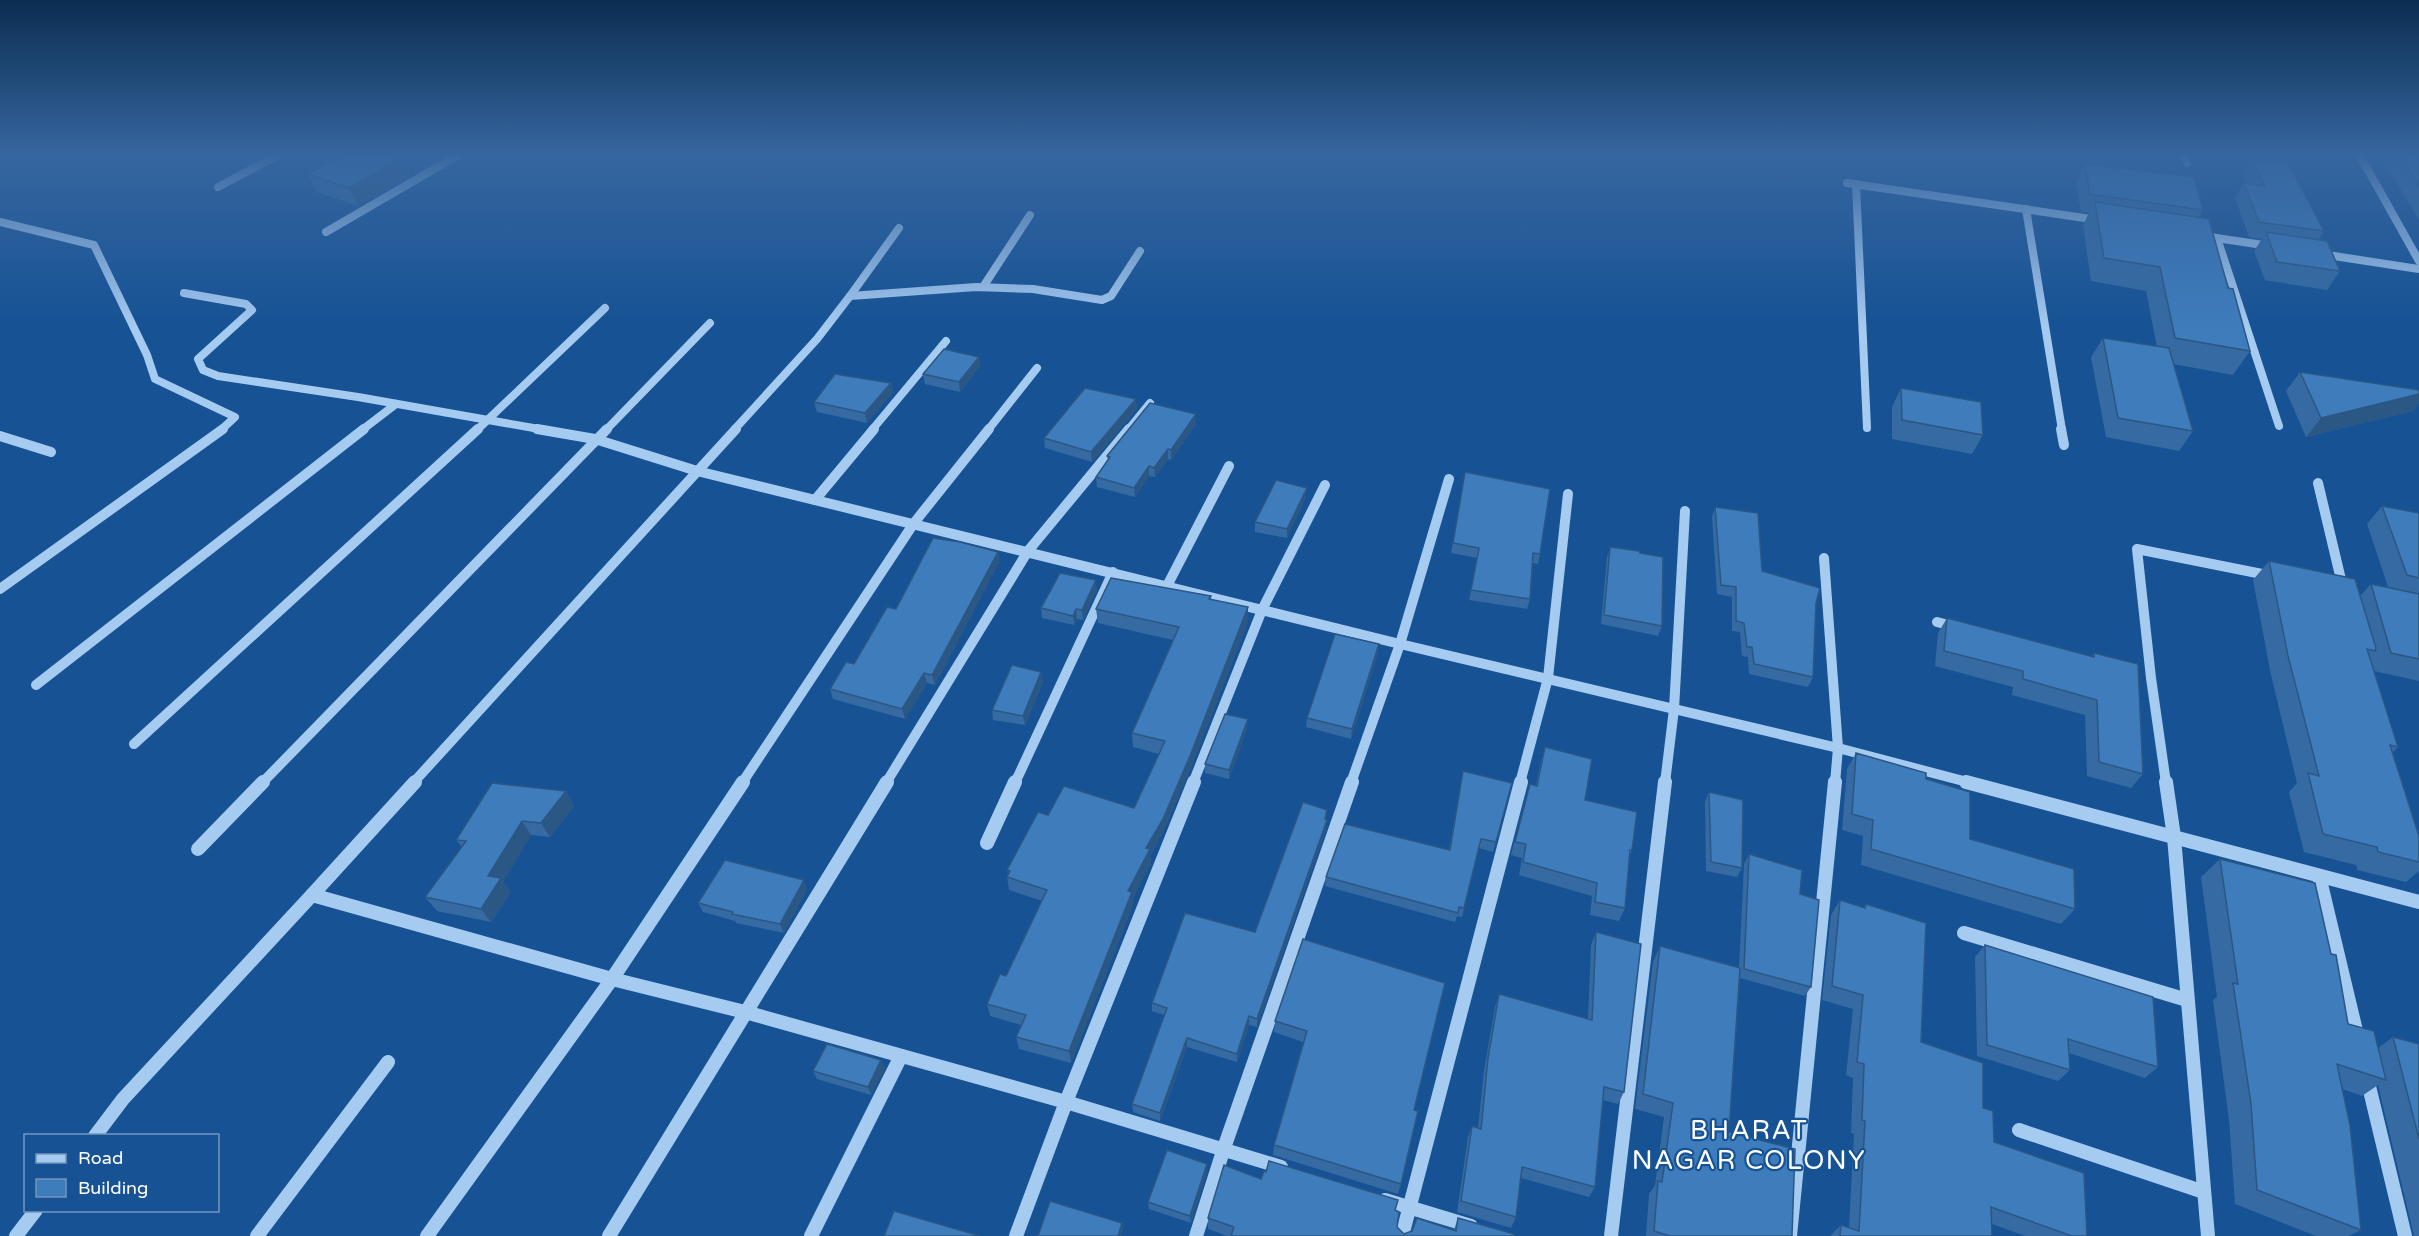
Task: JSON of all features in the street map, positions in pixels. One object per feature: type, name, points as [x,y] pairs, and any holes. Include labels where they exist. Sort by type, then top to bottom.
[{"type":"street","points":[[326,232],[361,212]]},
{"type":"street","points":[[1854,212],[1867,428]]},
{"type":"street","points":[[2026,212],[2064,445]]},
{"type":"street","points":[[2043,212],[2104,221]]},
{"type":"street","points":[[2391,212],[2419,261]]},
{"type":"street","points":[[982,287],[1030,215]]},
{"type":"street","points":[[0,222],[94,245],[147,355],[154,380],[228,412],[234,417],[231,423],[0,589]]},
{"type":"street","points":[[97,1134],[123,1100],[817,339],[899,228]]},
{"type":"street","points":[[2194,235],[2284,249]]},
{"type":"street","points":[[2217,238],[2279,426]]},
{"type":"street","points":[[848,298],[982,287],[1034,289],[1102,300],[1111,297],[1140,251]]},
{"type":"street","points":[[2307,252],[2419,269]]},
{"type":"street","points":[[184,293],[246,304],[252,310],[198,359],[203,370],[218,375],[595,439],[697,471],[1400,644],[1838,748],[2419,902]]},
{"type":"street","points":[[134,744],[488,420],[605,308]]},
{"type":"street","points":[[198,849],[710,323]]},
{"type":"street","points":[[815,500],[946,341]]},
{"type":"street","points":[[427,1236],[612,979],[914,523],[1037,368]]},
{"type":"street","points":[[609,1236],[1028,551],[1150,402]]},
{"type":"street","points":[[36,685],[396,404]]},
{"type":"street","points":[[0,436],[51,452]]},
{"type":"street","points":[[1167,586],[1229,466]]},
{"type":"street","points":[[1196,1236],[1224,1148],[1400,644],[1449,479]]},
{"type":"street","points":[[2318,483],[2344,593]]},
{"type":"street","points":[[1016,1236],[1066,1102],[1262,610],[1324,484]]},
{"type":"street","points":[[1402,1236],[1548,678],[1568,494]]},
{"type":"street","points":[[1611,1236],[1674,709],[1685,511]]},
{"type":"street","points":[[2208,1236],[2174,837],[2145,676],[2137,549],[2286,578]]},
{"type":"street","points":[[1790,1236],[1838,748],[1824,558]]},
{"type":"street","points":[[987,843],[1113,572]]},
{"type":"street","points":[[1937,622],[1971,631]]},
{"type":"street","points":[[2319,876],[2405,1236]]},
{"type":"street","points":[[312,895],[612,979],[745,1012],[1066,1102],[1289,1169]]},
{"type":"street","points":[[1964,933],[2187,1000]]},
{"type":"street","points":[[811,1236],[901,1056]]},
{"type":"street","points":[[256,1236],[388,1062]]},
{"type":"street","points":[[2019,1130],[2204,1192]]},
{"type":"street","points":[[1376,1198],[1479,1228]]},
{"type":"street","points":[[16,1236],[34,1212]]},
{"type":"building","points":[[2097,212],[2160,212],[2209,219],[2228,288],[2233,289],[2250,351],[2175,338],[2160,267],[2104,258]]},
{"type":"building","points":[[2255,212],[2314,212],[2324,231],[2259,222]]},
{"type":"building","points":[[2266,232],[2327,241],[2340,271],[2277,262]]},
{"type":"building","points":[[2103,338],[2169,348],[2193,431],[2118,418]]},
{"type":"building","points":[[944,349],[979,357],[959,382],[923,374]]},
{"type":"building","points":[[2300,372],[2419,390],[2419,394],[2321,418]]},
{"type":"building","points":[[835,374],[891,383],[865,413],[814,402]]},
{"type":"building","points":[[1085,388],[1136,399],[1091,452],[1044,438]]},
{"type":"building","points":[[1901,388],[1981,402],[1983,435],[1902,420]]},
{"type":"building","points":[[1150,403],[1196,414],[1171,450],[1168,449],[1154,468],[1149,466],[1134,488],[1096,477],[1110,457],[1107,456]]},
{"type":"building","points":[[1465,472],[1550,489],[1540,554],[1533,553],[1530,599],[1471,590],[1479,548],[1453,543]]},
{"type":"building","points":[[1276,480],[1307,488],[1287,529],[1255,522]]},
{"type":"building","points":[[2382,506],[2419,513],[2419,578],[2407,575]]},
{"type":"building","points":[[1715,507],[1758,513],[1762,571],[1820,588],[1816,603],[1813,677],[1754,664],[1752,647],[1747,647],[1744,623],[1736,621],[1736,587],[1721,585]]},
{"type":"building","points":[[933,538],[998,552],[932,675],[924,673],[902,709],[830,689],[846,662],[854,664],[887,607],[896,609]]},
{"type":"building","points":[[1610,547],[1663,557],[1662,626],[1604,615]]},
{"type":"building","points":[[2269,561],[2355,579],[2376,648],[2375,651],[2367,649],[2398,747],[2390,745],[2419,836],[2419,862],[2378,852],[2377,847],[2323,834],[2308,773],[2319,776],[2288,656]]},
{"type":"building","points":[[1060,573],[1096,580],[1082,610],[1076,609],[1073,616],[1041,608]]},
{"type":"building","points":[[1111,578],[1211,596],[1209,599],[1248,607],[1190,756],[1163,819],[1146,848],[1150,849],[1128,891],[1132,892],[1069,1051],[1016,1037],[1026,1015],[987,1004],[1000,974],[1006,976],[1047,890],[1007,877],[1010,871],[1007,870],[1038,812],[1048,815],[1064,786],[1134,808],[1165,741],[1132,733],[1179,627],[1096,609]]},
{"type":"building","points":[[2371,584],[2419,594],[2419,659],[2391,653]]},
{"type":"building","points":[[1947,618],[2094,657],[2094,653],[2138,664],[2143,774],[2099,762],[2097,700],[2023,679],[2023,671],[1944,651]]},
{"type":"building","points":[[1335,634],[1379,644],[1352,729],[1307,718]]},
{"type":"building","points":[[1012,665],[1041,672],[1023,716],[992,710]]},
{"type":"building","points":[[1225,714],[1248,719],[1229,770],[1205,764]]},
{"type":"building","points":[[1545,747],[1592,759],[1585,800],[1637,812],[1632,850],[1630,850],[1625,908],[1595,902],[1597,883],[1523,862],[1526,844],[1515,842],[1530,784],[1537,786]]},
{"type":"building","points":[[1856,753],[1926,773],[1926,779],[1970,792],[1970,839],[2074,869],[2075,909],[1871,849],[1873,820],[1852,814]]},
{"type":"building","points":[[1463,771],[1512,783],[1496,842],[1481,839],[1464,908],[1459,907],[1458,913],[1326,877],[1345,824],[1450,850]]},
{"type":"building","points":[[492,783],[566,791],[541,823],[522,821],[488,876],[501,878],[481,909],[425,897],[466,841],[456,840]]},
{"type":"building","points":[[1709,792],[1743,800],[1742,868],[1711,862]]},
{"type":"building","points":[[1303,802],[1327,810],[1325,819],[1327,820],[1257,1019],[1249,1016],[1237,1054],[1187,1038],[1160,1113],[1132,1104],[1167,1008],[1152,1003],[1185,913],[1255,932]]},
{"type":"building","points":[[1749,854],[1802,870],[1800,894],[1819,900],[1811,987],[1744,969]]},
{"type":"building","points":[[2220,859],[2315,883],[2331,954],[2336,955],[2348,1024],[2374,1031],[2386,1080],[2337,1064],[2350,1125],[2361,1230],[2257,1190],[2251,1104],[2233,983],[2238,984]]},
{"type":"building","points":[[725,860],[804,880],[780,924],[732,914],[733,912],[698,903]]},
{"type":"building","points":[[1840,900],[1865,908],[1866,904],[1926,923],[1921,1042],[1983,1063],[1983,1108],[1993,1111],[1994,1142],[2084,1173],[2087,1236],[2072,1236],[1991,1207],[1992,1236],[1840,1236],[1841,1225],[1859,1231],[1865,1121],[1862,1120],[1864,1064],[1857,1062],[1863,995],[1832,986]]},
{"type":"building","points":[[1596,932],[1641,944],[1624,1092],[1604,1087],[1595,1187],[1522,1167],[1516,1217],[1461,1201],[1472,1126],[1481,1129],[1488,1058],[1499,994],[1592,1020]]},
{"type":"building","points":[[1303,939],[1445,983],[1414,1110],[1418,1111],[1401,1184],[1274,1145],[1307,1031],[1275,1021]]},
{"type":"building","points":[[1985,945],[2153,997],[2158,1067],[2068,1039],[2070,1070],[1987,1045]]},
{"type":"building","points":[[1660,946],[1740,968],[1729,1132],[1795,1149],[1792,1236],[1670,1236],[1654,1231],[1658,1181],[1662,1182],[1673,1103],[1643,1094]]},
{"type":"building","points":[[2393,1037],[2419,1044],[2419,1139]]},
{"type":"building","points":[[827,1044],[881,1060],[868,1087],[813,1071]]},
{"type":"building","points":[[1167,1150],[1207,1164],[1190,1216],[1148,1202]]},
{"type":"building","points":[[1269,1161],[1398,1200],[1395,1210],[1399,1212],[1397,1227],[1404,1234],[1412,1231],[1417,1218],[1456,1231],[1458,1218],[1514,1234],[1514,1236],[1231,1236],[1234,1227],[1208,1218],[1224,1165],[1261,1179]]},
{"type":"building","points":[[1050,1201],[1122,1223],[1118,1236],[1038,1236]]},
{"type":"building","points":[[894,1211],[980,1236],[884,1236]]},
{"type":"district","name":"BHARAT NAGAR COLONY","points":[[1749,1145]]}]
